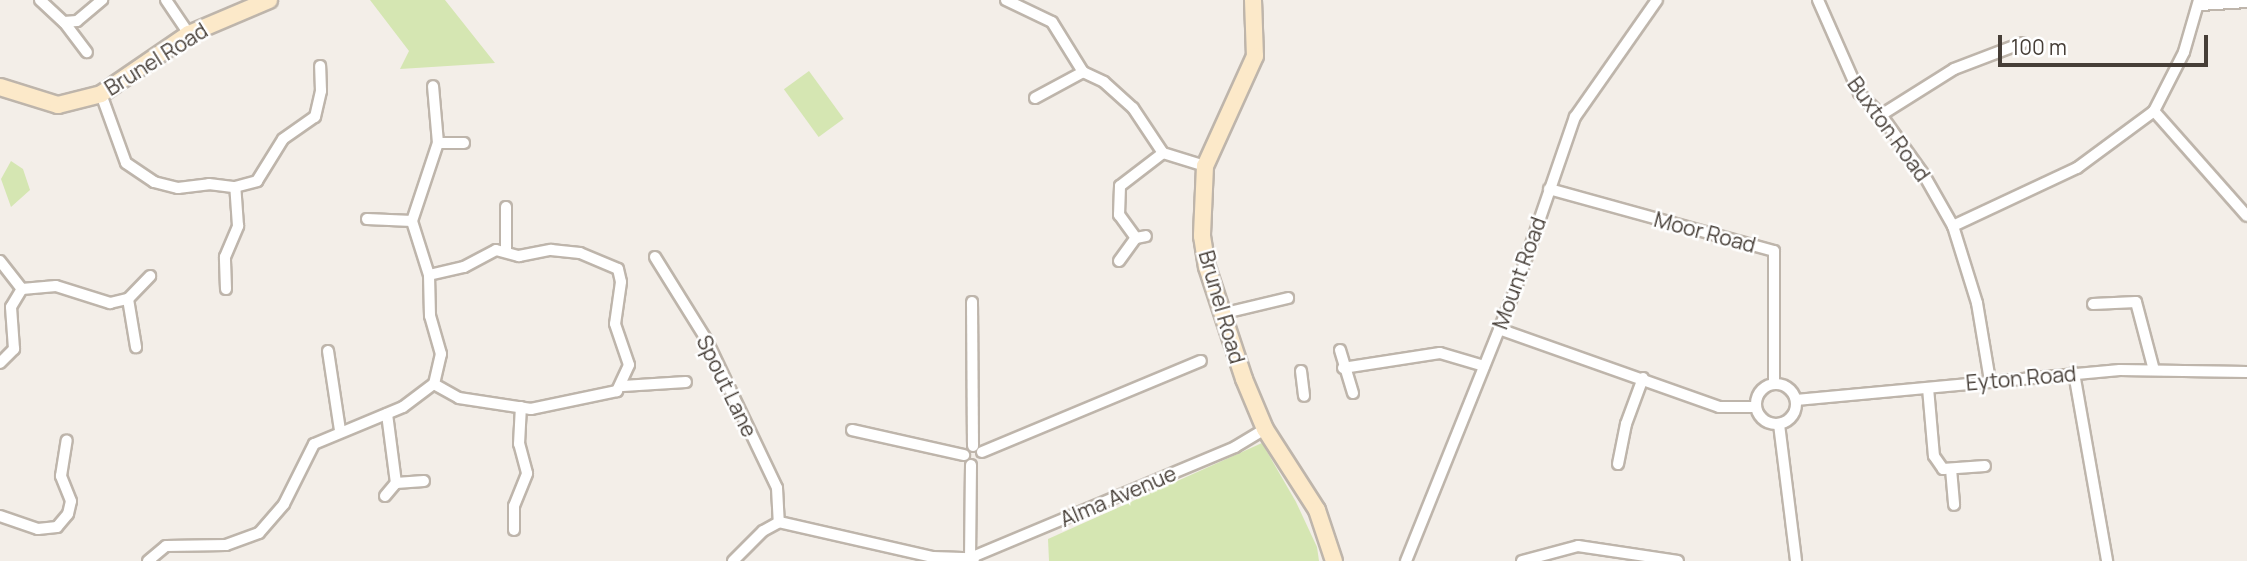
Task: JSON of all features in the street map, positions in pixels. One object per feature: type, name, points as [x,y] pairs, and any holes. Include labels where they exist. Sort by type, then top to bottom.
[{"type":"street","points":[[40,0],[64,22],[87,52]]},
{"type":"street","points":[[64,22],[77,21],[102,0]]},
{"type":"street","points":[[166,0],[189,34]]},
{"type":"street","name":"Brunel Road","points":[[0,87],[58,105],[100,94],[189,34],[269,0]]},
{"type":"street","points":[[1006,0],[1052,22],[1083,72],[1104,82],[1133,108],[1163,153],[1205,166]]},
{"type":"street","name":"Brunel Road","points":[[1253,0],[1255,56],[1205,166],[1202,236],[1221,314],[1265,429],[1317,510],[1334,561]]},
{"type":"street","name":"Mount Road","points":[[1406,561],[1499,329],[1575,117],[1657,0]]},
{"type":"street","name":"Buxton Road","points":[[1818,0],[1859,93],[1881,115],[1924,175],[1953,226],[1975,293],[1990,381]]},
{"type":"street","points":[[1953,226],[2077,168],[2154,111],[2184,52],[2199,2],[2247,2]]},
{"type":"street","points":[[1881,115],[1954,69],[2022,43]]},
{"type":"street","points":[[100,94],[126,163],[154,182],[178,188],[209,184],[235,187],[257,181],[284,139],[315,117],[321,91],[320,66]]},
{"type":"street","points":[[1035,98],[1083,72]]},
{"type":"street","points":[[148,561],[166,547],[226,545],[259,533],[284,504],[310,448],[340,430],[387,414],[434,384],[441,354],[430,316],[429,275],[412,221],[438,143],[433,86]]},
{"type":"street","points":[[2154,111],[2247,216]]},
{"type":"street","points":[[438,143],[464,143]]},
{"type":"street","points":[[1119,261],[1141,237],[1119,215],[1120,186],[1163,153]]},
{"type":"street","points":[[226,289],[225,257],[238,226],[235,187]]},
{"type":"street","name":"Moor Road","points":[[1549,189],[1773,251],[1774,383]]},
{"type":"street","points":[[506,206],[506,252]]},
{"type":"street","points":[[367,219],[412,221]]},
{"type":"street","points":[[429,275],[464,267],[490,251],[519,256],[551,250],[580,253],[618,269],[621,282],[615,318],[629,365],[622,386]]},
{"type":"street","name":"Spout Lane","points":[[655,257],[706,339],[777,488],[779,522]]},
{"type":"street","points":[[0,261],[22,289]]},
{"type":"street","points":[[0,363],[14,349],[11,307],[22,289],[48,285],[110,303],[128,299],[150,276]]},
{"type":"street","points":[[1221,314],[1288,298]]},
{"type":"street","points":[[128,299],[136,348]]},
{"type":"street","points":[[852,430],[980,462],[972,302]]},
{"type":"street","points":[[2093,304],[2136,302],[2154,370]]},
{"type":"street","points":[[1499,329],[1720,407],[1756,407]]},
{"type":"street","points":[[1340,350],[1343,368],[1353,393]]},
{"type":"street","points":[[327,351],[340,430]]},
{"type":"street","points":[[1343,368],[1440,353],[1484,366]]},
{"type":"street","points":[[975,559],[968,460],[978,449],[1201,361]]},
{"type":"street","name":"Eyton Road","points":[[1796,400],[2074,373],[2154,370],[2247,372]]},
{"type":"street","points":[[1301,371],[1304,396]]},
{"type":"street","points":[[2074,373],[2107,561]]},
{"type":"street","points":[[1618,464],[1626,424],[1643,378]]},
{"type":"street","points":[[434,384],[459,398],[549,408],[622,386],[686,382]]},
{"type":"street","points":[[1774,383],[1789,388],[1796,400],[1793,415],[1779,424],[1765,421],[1756,407],[1760,391],[1774,383]]},
{"type":"street","points":[[1928,388],[1934,456],[1943,470],[1985,466]]},
{"type":"street","points":[[514,530],[514,506],[527,473],[519,444],[521,407]]},
{"type":"street","points":[[387,414],[396,483]]},
{"type":"street","points":[[1779,424],[1796,561]]},
{"type":"street","name":"Alma Avenue","points":[[779,522],[932,559],[975,559],[1235,447],[1265,429]]},
{"type":"street","points":[[0,516],[38,529],[57,527],[68,514],[71,501],[61,476],[67,440]]},
{"type":"street","points":[[1951,469],[1954,505]]},
{"type":"street","points":[[385,496],[396,483],[424,481]]},
{"type":"street","points":[[733,561],[763,531],[779,522]]},
{"type":"street","points":[[1522,561],[1578,546],[1678,561]]},
{"type":"green space","points":[[370,0],[445,0],[495,63],[400,69],[409,51]]},
{"type":"green space","points":[[809,71],[844,119],[819,137],[784,89]]},
{"type":"green space","points":[[11,161],[23,169],[30,190],[11,207],[1,179]]},
{"type":"green space","points":[[1262,443],[1296,502],[1317,547],[1319,561],[1049,561],[1048,539]]}]
